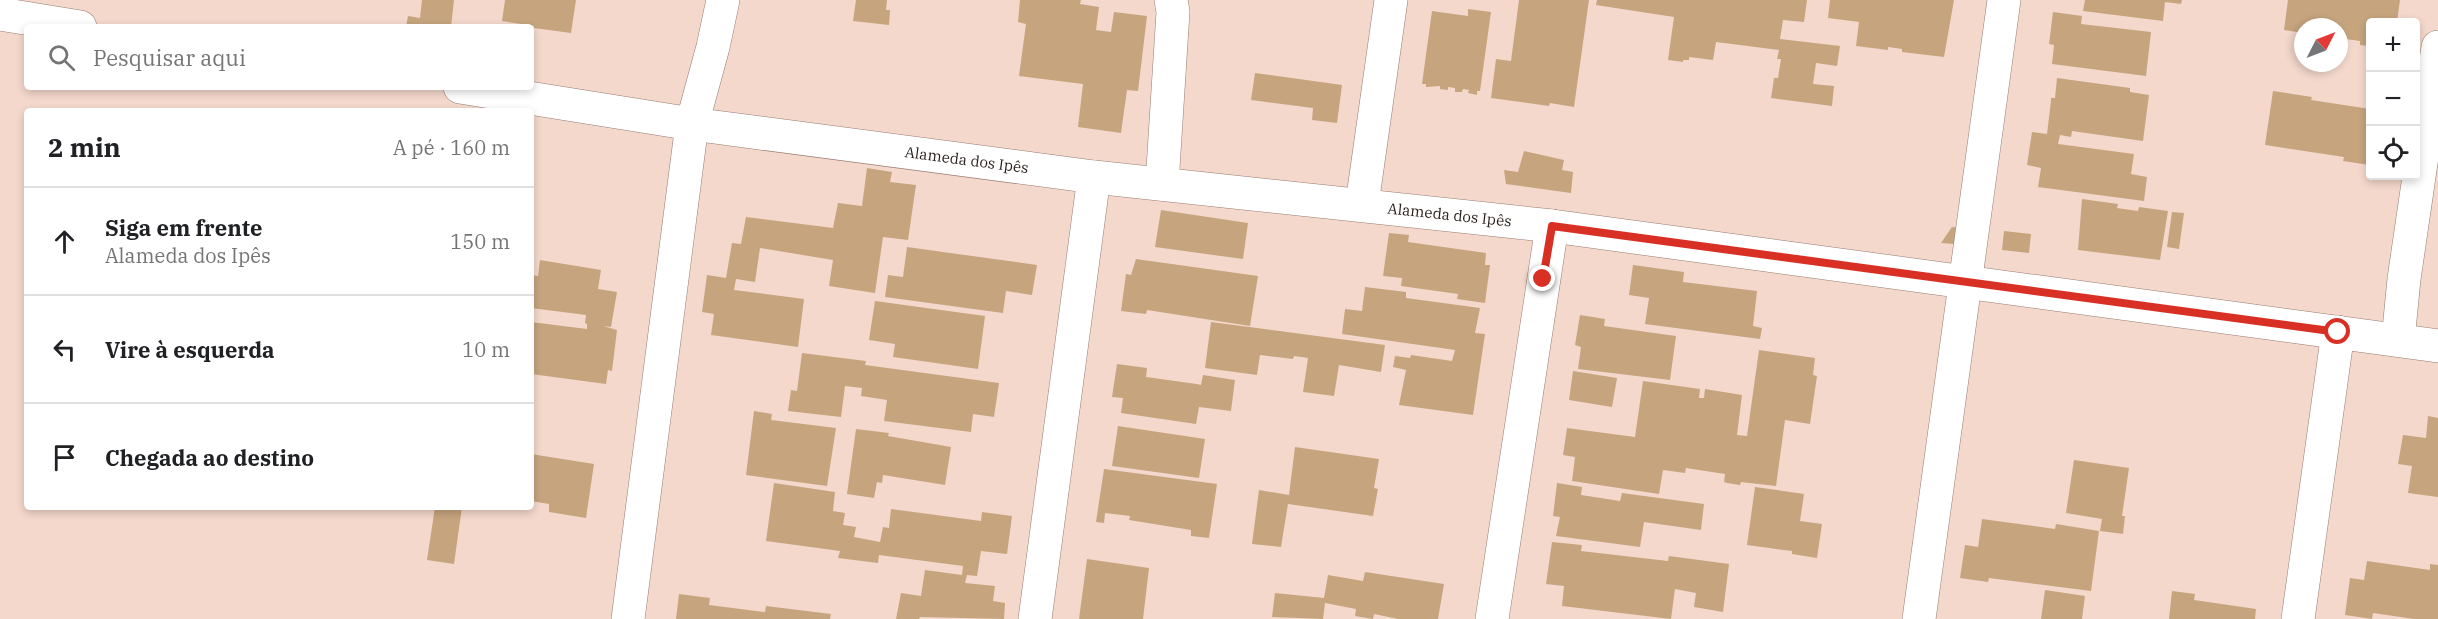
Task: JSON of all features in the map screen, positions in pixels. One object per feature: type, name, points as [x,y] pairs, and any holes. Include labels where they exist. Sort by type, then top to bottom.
[{"type":"street","points":[[628,619],[692,124],[713,48],[723,0]]},
{"type":"street","points":[[1161,184],[1173,12],[1171,0]]},
{"type":"street","points":[[1362,204],[1391,0]]},
{"type":"street","points":[[1919,619],[2004,0]]},
{"type":"street","points":[[0,14],[62,24]]},
{"type":"street","points":[[2398,340],[2404,279],[2438,47]]},
{"type":"street","name":"Alameda dos Ipês","points":[[479,90],[692,124],[1094,177],[1552,226],[2438,346]]},
{"type":"street","points":[[1035,619],[1094,177]]},
{"type":"street","points":[[1492,619],[1552,226]]},
{"type":"street","points":[[2298,619],[2338,332]]},
{"type":"building","points":[[422,0],[454,0],[451,24],[407,24],[408,16],[420,18]]},
{"type":"building","points":[[505,0],[576,0],[571,33],[534,28],[534,24],[502,21]]},
{"type":"building","points":[[856,0],[887,0],[886,10],[890,10],[889,25],[853,21]]},
{"type":"building","points":[[1020,0],[1081,0],[1080,4],[1099,7],[1096,30],[1111,32],[1114,12],[1147,16],[1138,91],[1127,90],[1121,133],[1078,127],[1083,84],[1019,76],[1026,24],[1018,22]]},
{"type":"building","points":[[1519,0],[1589,0],[1574,107],[1491,98],[1496,59],[1511,61]]},
{"type":"building","points":[[1597,0],[1807,0],[1804,22],[1783,20],[1780,39],[1840,46],[1837,66],[1816,63],[1813,84],[1834,86],[1832,106],[1771,98],[1774,78],[1778,78],[1781,59],[1777,59],[1779,50],[1716,42],[1713,60],[1689,57],[1689,60],[1683,60],[1683,62],[1668,60],[1674,17],[1596,5]]},
{"type":"building","points":[[1830,0],[1954,0],[1944,57],[1902,52],[1902,49],[1888,47],[1888,50],[1856,46],[1859,22],[1828,18]]},
{"type":"building","points":[[2085,0],[2182,0],[2181,4],[2165,2],[2163,21],[2083,11]]},
{"type":"building","points":[[2288,0],[2400,0],[2398,18],[2366,18],[2366,46],[2360,45],[2360,41],[2348,39],[2348,18],[2294,18],[2294,32],[2284,30]]},
{"type":"building","points":[[1468,9],[1491,12],[1480,91],[1477,91],[1477,95],[1463,89],[1462,92],[1455,92],[1455,88],[1448,87],[1448,90],[1440,89],[1440,86],[1426,87],[1426,84],[1422,84],[1432,11],[1468,16]]},
{"type":"building","points":[[2053,12],[2082,16],[2081,24],[2151,32],[2146,76],[2052,64],[2054,45],[2049,44]]},
{"type":"building","points":[[1255,73],[1342,85],[1337,123],[1312,120],[1313,108],[1251,100]]},
{"type":"building","points":[[2057,78],[2130,88],[2130,92],[2149,95],[2143,141],[2072,131],[2071,137],[2060,135],[2058,144],[2134,154],[2131,174],[2147,177],[2144,201],[2038,187],[2041,168],[2027,165],[2032,132],[2047,134],[2051,98],[2055,98]]},
{"type":"building","points":[[2273,91],[2312,97],[2311,100],[2366,108],[2366,164],[2343,161],[2344,157],[2265,145]]},
{"type":"building","points":[[1524,151],[1564,160],[1562,170],[1573,172],[1571,193],[1506,184],[1504,170],[1518,172]]},
{"type":"building","points":[[867,168],[892,172],[890,182],[916,185],[908,240],[883,237],[875,293],[829,286],[833,260],[760,248],[755,282],[736,279],[734,290],[804,299],[798,347],[711,335],[714,314],[702,312],[707,275],[726,278],[732,243],[741,244],[746,217],[833,228],[838,203],[862,206]]},
{"type":"building","points":[[2082,199],[2118,204],[2117,208],[2138,211],[2139,207],[2168,211],[2160,260],[2078,250]]},
{"type":"building","points":[[1161,210],[1248,223],[1243,259],[1155,247]]},
{"type":"building","points":[[2172,212],[2184,213],[2179,249],[2167,247]]},
{"type":"building","points":[[1952,227],[1971,229],[1969,245],[1941,243]]},
{"type":"building","points":[[2004,231],[2031,234],[2029,253],[2002,250]]},
{"type":"building","points":[[1389,233],[1409,235],[1408,242],[1486,253],[1485,265],[1490,265],[1485,303],[1457,299],[1458,294],[1401,286],[1402,278],[1383,276]]},
{"type":"building","points":[[907,247],[1037,265],[1032,295],[1006,291],[1003,313],[885,297],[888,275],[903,277]]},
{"type":"building","points":[[1136,259],[1258,276],[1250,326],[1147,310],[1146,314],[1121,311],[1126,274],[1131,275]]},
{"type":"building","points":[[540,260],[601,270],[598,289],[617,292],[611,327],[603,326],[617,330],[612,371],[608,370],[606,384],[534,374],[534,322],[587,329],[586,315],[534,308],[534,275],[538,276]]},
{"type":"building","points":[[1633,265],[1684,272],[1683,282],[1757,291],[1753,326],[1762,328],[1760,339],[1645,324],[1649,298],[1629,295]]},
{"type":"building","points":[[1365,287],[1406,292],[1406,298],[1480,308],[1475,333],[1485,334],[1473,415],[1399,405],[1406,370],[1393,367],[1395,356],[1410,358],[1411,355],[1452,361],[1455,350],[1342,334],[1345,309],[1362,311]]},
{"type":"building","points":[[875,301],[985,316],[978,369],[893,357],[895,344],[869,340]]},
{"type":"building","points":[[1580,315],[1605,319],[1604,326],[1676,336],[1670,380],[1578,369],[1581,347],[1575,345]]},
{"type":"building","points":[[1211,322],[1385,345],[1381,372],[1339,365],[1334,396],[1303,392],[1308,358],[1294,356],[1293,359],[1260,355],[1257,375],[1205,368]]},
{"type":"building","points":[[1759,350],[1815,358],[1813,375],[1817,376],[1810,424],[1785,420],[1776,486],[1741,482],[1740,485],[1727,483],[1724,482],[1725,474],[1686,468],[1685,473],[1663,470],[1659,494],[1572,481],[1575,457],[1563,455],[1567,428],[1635,437],[1643,381],[1700,389],[1699,398],[1704,398],[1705,389],[1742,395],[1737,435],[1747,436]]},
{"type":"building","points":[[802,353],[866,361],[865,365],[999,383],[994,417],[973,414],[971,432],[884,421],[887,400],[861,396],[862,388],[845,386],[841,417],[788,411],[791,390],[797,391]]},
{"type":"building","points":[[1117,364],[1147,368],[1146,377],[1201,385],[1203,375],[1235,380],[1231,411],[1199,407],[1196,424],[1121,413],[1123,398],[1112,397]]},
{"type":"building","points":[[1573,371],[1617,378],[1612,407],[1569,400]]},
{"type":"building","points":[[754,411],[772,414],[771,420],[836,428],[827,486],[746,475]]},
{"type":"building","points":[[2428,416],[2438,418],[2438,497],[2408,493],[2412,466],[2398,464],[2403,435],[2426,438]]},
{"type":"building","points":[[1118,426],[1205,439],[1199,478],[1112,466]]},
{"type":"building","points":[[856,429],[889,433],[888,436],[951,447],[945,485],[883,475],[882,483],[877,482],[874,498],[847,494]]},
{"type":"building","points":[[1295,447],[1379,459],[1374,488],[1378,489],[1373,516],[1288,504],[1281,547],[1252,544],[1259,490],[1289,495]]},
{"type":"building","points":[[534,454],[594,464],[586,518],[549,512],[549,504],[534,502]]},
{"type":"building","points":[[2074,460],[2129,468],[2122,516],[2125,516],[2123,534],[2100,531],[2102,519],[2066,513]]},
{"type":"building","points":[[1104,469],[1217,484],[1209,538],[1191,536],[1191,530],[1129,520],[1130,516],[1105,513],[1104,523],[1096,522]]},
{"type":"building","points":[[774,483],[835,492],[833,511],[845,513],[843,525],[856,527],[854,537],[880,542],[883,527],[889,528],[891,509],[981,521],[982,512],[1012,516],[1007,554],[981,551],[977,576],[967,575],[965,583],[995,586],[993,601],[1005,603],[1004,619],[920,617],[919,619],[896,619],[901,593],[921,596],[925,570],[962,575],[963,566],[879,555],[878,563],[838,558],[840,551],[766,541]]},
{"type":"building","points":[[1557,483],[1582,487],[1581,495],[1620,501],[1622,493],[1704,504],[1701,530],[1644,522],[1640,547],[1556,536],[1560,517],[1553,516]]},
{"type":"building","points":[[1755,487],[1804,494],[1800,521],[1822,524],[1817,558],[1792,554],[1792,551],[1747,545]]},
{"type":"building","points":[[435,510],[462,510],[454,564],[427,560]]},
{"type":"building","points":[[1982,519],[2055,529],[2056,524],[2099,531],[2091,591],[1989,578],[1988,582],[1960,578],[1965,545],[1978,547]]},
{"type":"building","points":[[1552,542],[1582,545],[1581,551],[1668,561],[1669,556],[1729,564],[1723,612],[1694,607],[1696,593],[1675,589],[1671,619],[1562,606],[1564,586],[1546,584]]},
{"type":"building","points":[[1087,559],[1149,568],[1143,619],[1079,619]]},
{"type":"building","points":[[2367,561],[2430,570],[2430,564],[2438,565],[2438,619],[2414,619],[2373,613],[2372,619],[2345,615],[2350,578],[2364,580]]},
{"type":"building","points":[[1365,572],[1444,584],[1438,619],[1398,619],[1374,614],[1373,619],[1355,616],[1356,609],[1325,603],[1323,619],[1272,617],[1275,593],[1324,598],[1328,575],[1363,581]]},
{"type":"building","points":[[2045,590],[2085,596],[2082,619],[2041,619]]},
{"type":"building","points":[[2172,591],[2195,594],[2194,600],[2256,609],[2255,619],[2169,619]]},
{"type":"building","points":[[679,594],[710,598],[709,605],[765,612],[766,606],[831,614],[830,619],[676,619]]},
{"type":"route","points":[[1543,279],[1552,226],[2338,332]]}]
